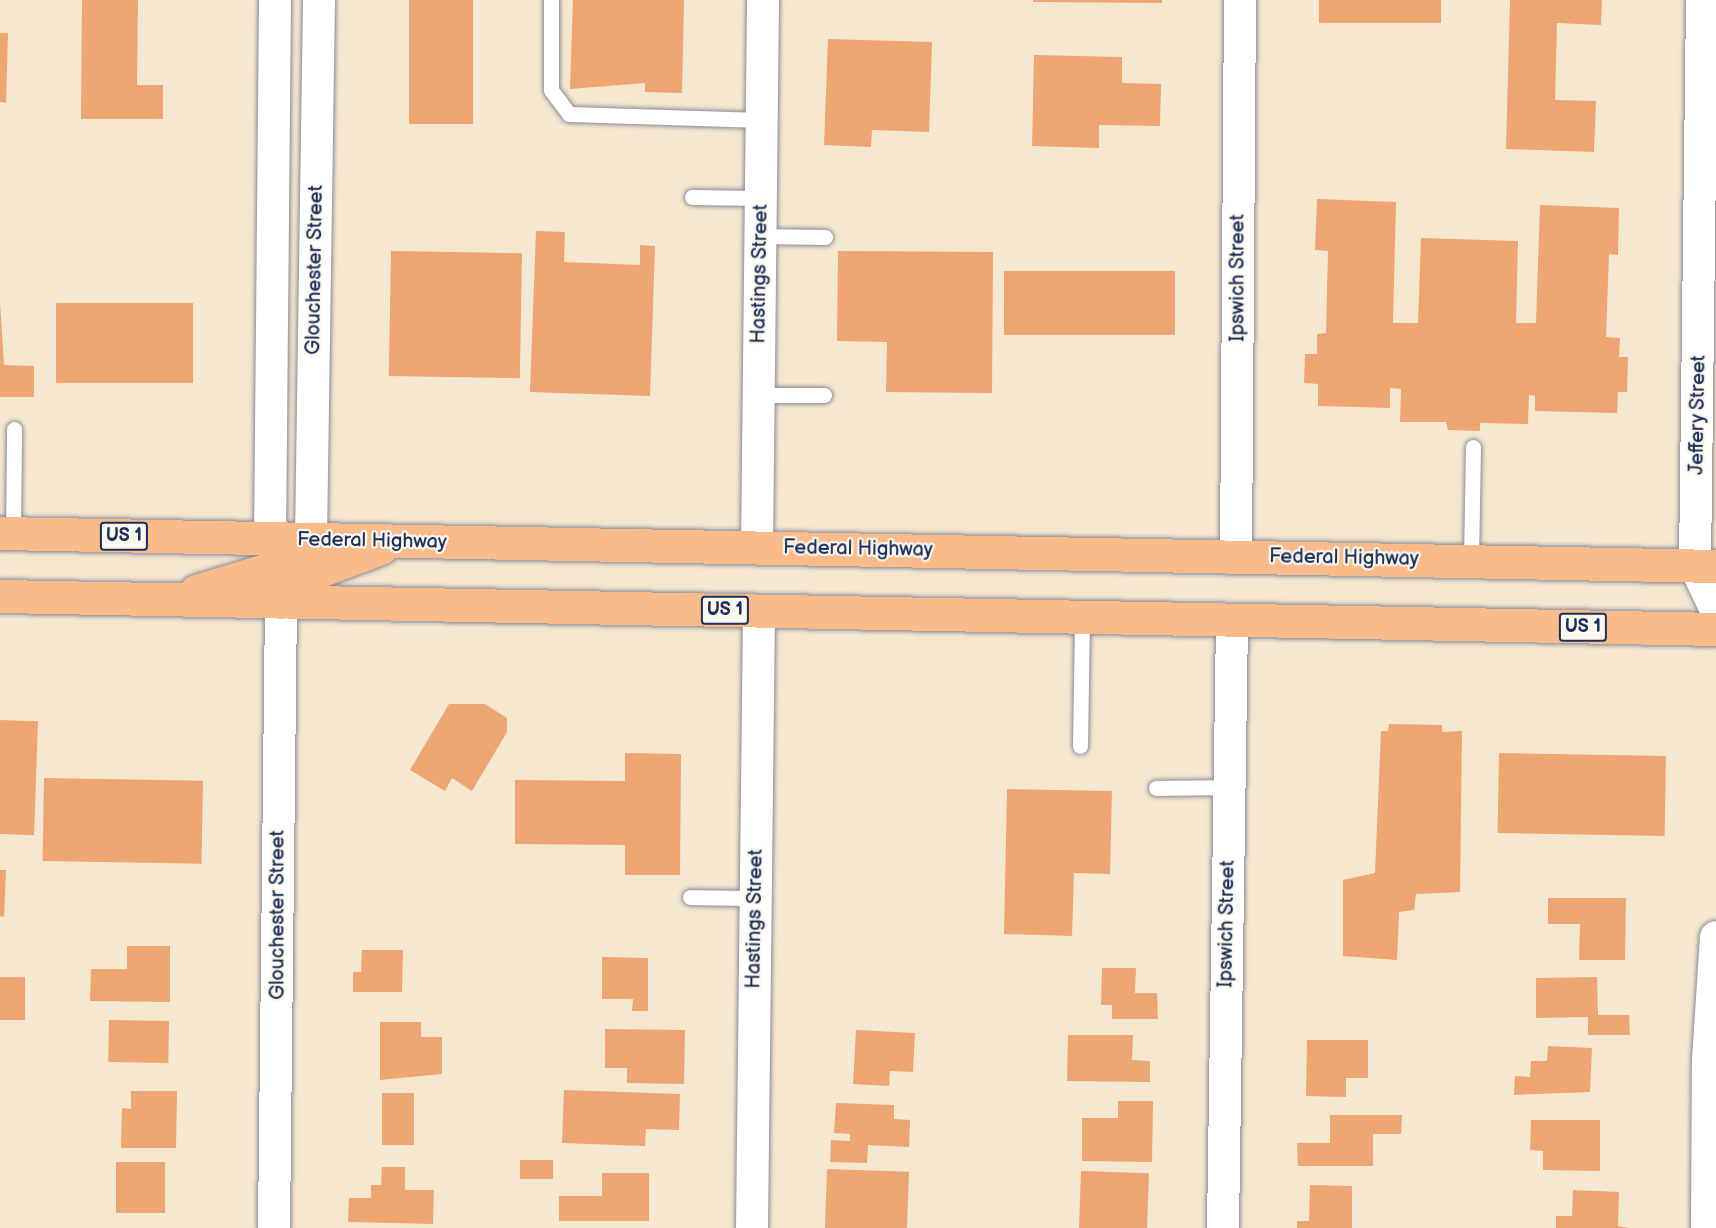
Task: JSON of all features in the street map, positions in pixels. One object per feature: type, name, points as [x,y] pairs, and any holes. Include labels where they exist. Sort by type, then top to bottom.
[{"type":"main road","name":"Federal Highway","points":[[6,533],[397,542],[1236,555],[1706,566]]},
{"type":"main road","points":[[169,599],[275,567],[311,539]]},
{"type":"main road","points":[[281,602],[295,585],[319,571],[397,542]]},
{"type":"main road","name":"US 1","points":[[0,596],[1716,629]]},
{"type":"street","points":[[270,539],[275,0]]},
{"type":"street","name":"Glouchester Street","points":[[311,539],[319,0]]},
{"type":"street","name":"Hastings Street","points":[[757,548],[763,0]]},
{"type":"street","name":"Ipswich Street","points":[[1236,555],[1240,0]]},
{"type":"street","name":"Jeffery Street","points":[[1702,0],[1708,317],[1706,566],[1716,610]]},
{"type":"street","points":[[273,196],[316,196]]},
{"type":"street","name":"Glouchester Street","points":[[274,1228],[281,602]]},
{"type":"street","name":"Hastings Street","points":[[752,1228],[759,610]]},
{"type":"street","name":"Ipswich Street","points":[[1223,1228],[1232,620]]},
{"type":"street","points":[[1707,1228],[1716,937]]},
{"type":"lane","points":[[551,0],[551,90],[569,114],[762,120]]},
{"type":"lane","points":[[692,197],[761,198]]},
{"type":"lane","points":[[760,236],[825,237]]},
{"type":"lane","points":[[758,395],[824,395]]},
{"type":"lane","points":[[6,533],[14,429]]},
{"type":"lane","points":[[1471,561],[1473,447]]},
{"type":"lane","points":[[1080,746],[1082,617]]},
{"type":"lane","points":[[1156,788],[1229,787]]},
{"type":"lane","points":[[690,897],[755,898]]},
{"type":"building","points":[[82,0],[138,0],[137,85],[163,85],[163,119],[81,119]]},
{"type":"building","points":[[409,0],[473,0],[473,124],[409,124]]},
{"type":"building","points":[[573,0],[684,0],[682,93],[645,92],[645,83],[570,89]]},
{"type":"building","points":[[1033,0],[1162,0],[1162,3],[1033,2]]},
{"type":"building","points":[[1319,0],[1441,0],[1441,23],[1319,23]]},
{"type":"building","points":[[1510,0],[1602,0],[1601,25],[1557,23],[1555,100],[1596,101],[1594,152],[1506,149]]},
{"type":"building","points":[[0,33],[8,33],[6,103],[0,102]]},
{"type":"building","points":[[828,39],[932,42],[929,132],[872,130],[871,147],[824,145]]},
{"type":"building","points":[[1034,55],[1122,57],[1122,83],[1161,84],[1160,126],[1099,125],[1099,148],[1032,146]]},
{"type":"building","points":[[1317,199],[1396,202],[1393,323],[1418,323],[1421,238],[1518,241],[1516,323],[1536,323],[1540,205],[1619,208],[1618,255],[1609,254],[1606,337],[1620,338],[1619,357],[1628,357],[1627,392],[1618,392],[1617,413],[1535,411],[1535,396],[1529,395],[1528,424],[1480,423],[1480,431],[1448,430],[1446,422],[1400,422],[1401,389],[1390,388],[1390,408],[1318,406],[1318,384],[1304,383],[1305,354],[1317,354],[1317,334],[1326,333],[1328,251],[1315,250]]},
{"type":"building","points":[[536,231],[565,232],[564,262],[640,265],[640,245],[655,246],[650,396],[530,392]]},
{"type":"building","points":[[391,251],[522,253],[520,378],[389,376]]},
{"type":"building","points":[[838,251],[993,252],[992,393],[886,392],[887,342],[837,341]]},
{"type":"building","points":[[1004,271],[1175,271],[1175,335],[1004,335]]},
{"type":"building","points":[[0,302],[4,365],[34,366],[34,397],[0,397]]},
{"type":"building","points":[[56,303],[193,303],[193,383],[56,383]]},
{"type":"building","points":[[449,704],[485,704],[507,718],[507,732],[472,791],[452,778],[445,791],[410,770]]},
{"type":"building","points":[[0,720],[38,721],[34,835],[0,834]]},
{"type":"building","points":[[1389,724],[1442,725],[1442,732],[1462,731],[1460,892],[1416,894],[1414,910],[1399,912],[1397,960],[1343,956],[1343,880],[1375,873],[1381,731],[1388,731]]},
{"type":"building","points":[[625,753],[681,754],[680,875],[625,875],[625,845],[515,844],[515,780],[625,781]]},
{"type":"building","points":[[1499,753],[1666,756],[1665,836],[1498,833]]},
{"type":"building","points":[[44,778],[203,781],[202,864],[43,861]]},
{"type":"building","points":[[1007,789],[1112,791],[1110,874],[1074,873],[1072,936],[1004,934]]},
{"type":"building","points":[[0,870],[6,870],[4,917],[0,916]]},
{"type":"building","points":[[1548,898],[1626,898],[1625,960],[1579,960],[1580,924],[1548,924]]},
{"type":"building","points":[[127,946],[170,946],[170,1002],[90,1001],[91,969],[127,969]]},
{"type":"building","points":[[362,950],[403,950],[402,992],[353,992],[353,972],[361,972]]},
{"type":"building","points":[[602,957],[648,958],[648,1011],[632,1011],[633,999],[602,999]]},
{"type":"building","points":[[1102,968],[1136,968],[1135,993],[1157,993],[1158,1019],[1112,1019],[1112,1005],[1101,1005]]},
{"type":"building","points":[[0,977],[25,977],[25,1020],[0,1020]]},
{"type":"building","points":[[1597,977],[1598,1015],[1629,1015],[1630,1035],[1588,1035],[1588,1017],[1536,1018],[1536,978]]},
{"type":"building","points":[[109,1020],[169,1021],[168,1063],[108,1062]]},
{"type":"building","points":[[380,1022],[421,1022],[421,1037],[442,1037],[442,1074],[380,1080]]},
{"type":"building","points":[[605,1029],[685,1030],[684,1084],[627,1083],[627,1068],[605,1068]]},
{"type":"building","points":[[856,1030],[915,1033],[913,1072],[890,1071],[889,1086],[853,1084]]},
{"type":"building","points":[[1068,1035],[1133,1035],[1132,1060],[1150,1061],[1150,1082],[1067,1081]]},
{"type":"building","points":[[1307,1040],[1368,1040],[1368,1078],[1346,1078],[1346,1097],[1306,1096]]},
{"type":"building","points":[[1548,1046],[1592,1048],[1590,1092],[1514,1095],[1515,1076],[1530,1077],[1531,1061],[1547,1061]]},
{"type":"building","points":[[564,1090],[680,1094],[679,1130],[646,1129],[645,1146],[562,1143]]},
{"type":"building","points":[[131,1091],[177,1091],[176,1148],[121,1148],[122,1108],[131,1109]]},
{"type":"building","points":[[382,1093],[414,1093],[414,1145],[382,1145]]},
{"type":"building","points":[[1118,1101],[1153,1101],[1152,1162],[1082,1161],[1082,1118],[1118,1118]]},
{"type":"building","points":[[836,1103],[894,1105],[894,1119],[910,1120],[909,1147],[868,1145],[867,1163],[830,1162],[831,1140],[850,1141],[850,1134],[834,1133]]},
{"type":"building","points":[[1330,1115],[1402,1115],[1401,1134],[1373,1134],[1373,1166],[1298,1166],[1297,1143],[1330,1143]]},
{"type":"building","points":[[1531,1120],[1600,1120],[1600,1171],[1543,1170],[1543,1151],[1530,1150]]},
{"type":"building","points":[[520,1160],[553,1160],[553,1179],[520,1179]]},
{"type":"building","points":[[116,1162],[165,1162],[165,1213],[116,1213]]},
{"type":"building","points":[[382,1167],[405,1167],[405,1190],[434,1190],[433,1224],[348,1222],[349,1198],[371,1198],[371,1185],[381,1185]]},
{"type":"building","points":[[827,1169],[909,1172],[907,1228],[825,1228]]},
{"type":"building","points":[[1081,1171],[1149,1173],[1147,1228],[1079,1228]]},
{"type":"building","points":[[602,1173],[649,1173],[649,1221],[559,1221],[559,1196],[602,1196]]},
{"type":"building","points":[[1310,1185],[1352,1186],[1352,1228],[1297,1228],[1297,1221],[1309,1221]]},
{"type":"building","points":[[1573,1190],[1619,1192],[1618,1226],[1629,1228],[1556,1228],[1556,1216],[1572,1216]]}]
